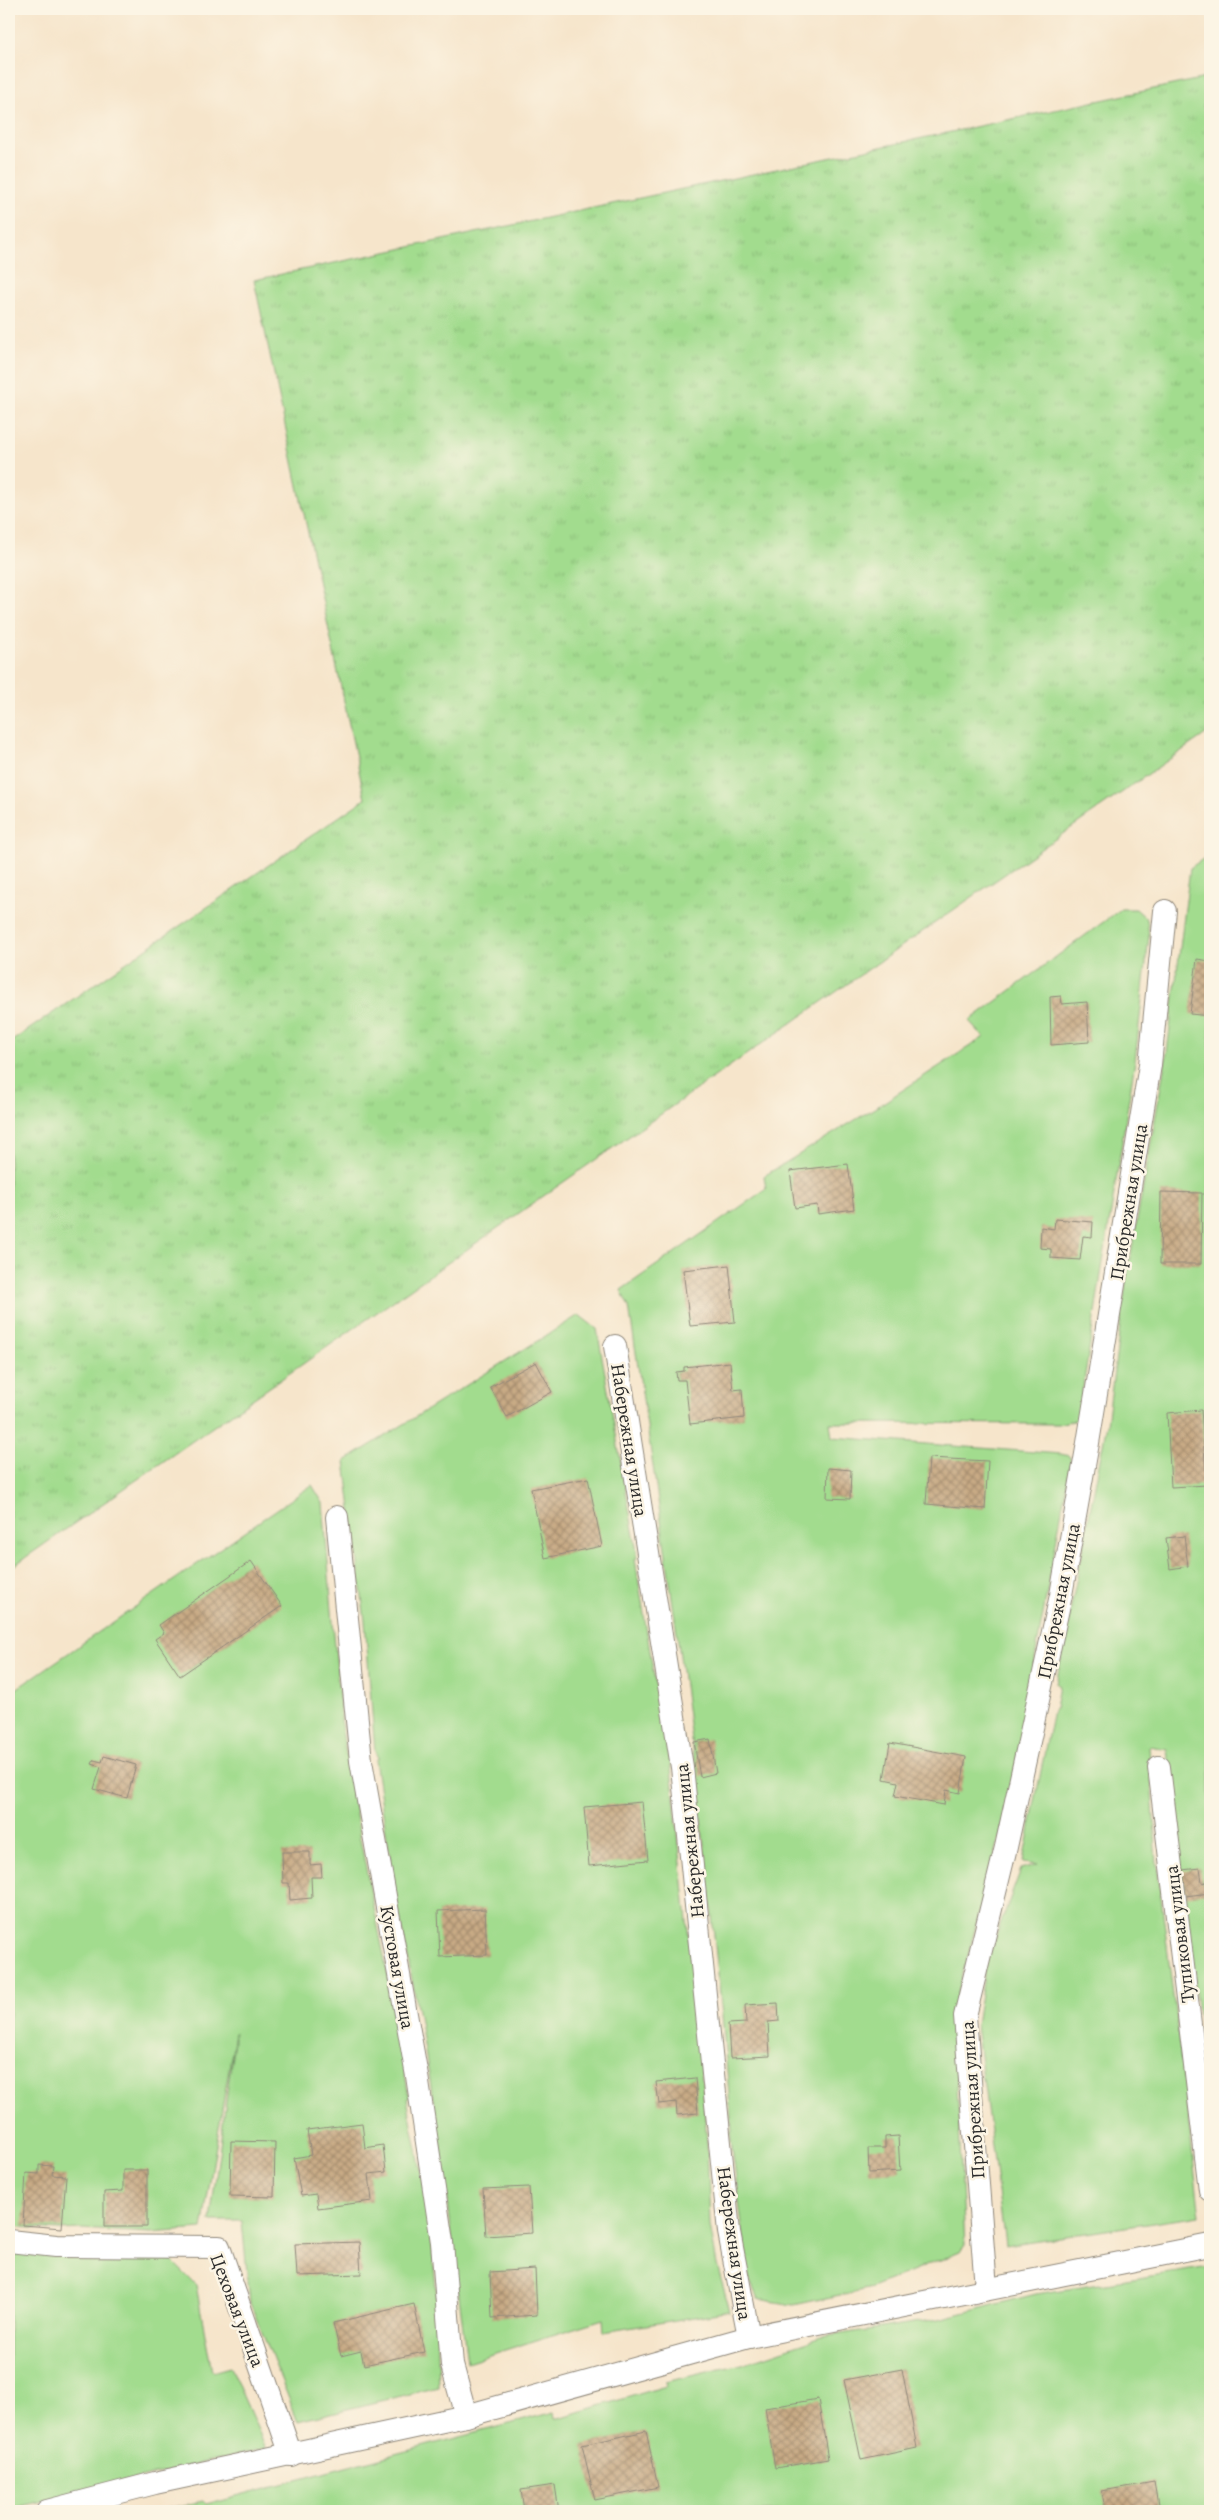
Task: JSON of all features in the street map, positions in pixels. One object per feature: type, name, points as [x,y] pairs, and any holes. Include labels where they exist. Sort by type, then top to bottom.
[{"type":"lane","name":"Прибрежная улица","points":[[986,2288],[964,2016],[1006,1847],[1066,1567],[1150,1066],[1165,911]]},
{"type":"lane","name":"Набережная улица","points":[[616,1346],[682,1768],[729,2232],[749,2338]]},
{"type":"lane","name":"Кустовая улица","points":[[337,1517],[361,1761],[418,2086],[442,2242],[452,2365],[466,2416]]},
{"type":"lane","name":"Тупиковая улица","points":[[1158,1767],[1210,2190]]},
{"type":"lane","name":"Цеховая улица","points":[[9,2241],[56,2246],[219,2247],[290,2455]]},
{"type":"lane","points":[[47,2511],[155,2483],[466,2416],[749,2338],[986,2288],[1210,2245]]},
{"type":"green space","points":[[1210,77],[1210,731],[9,1569],[9,1043],[365,799],[254,280]]},
{"type":"green space","points":[[1210,854],[1210,2101],[1193,1977],[1167,1749],[1149,1746],[1157,1864],[1200,2216],[1005,2245],[976,2025],[986,1963],[1021,1869],[1038,1864],[1023,1862],[1053,1710],[1055,1709],[1059,1686],[1056,1684],[1107,1424],[1126,1282],[1167,1052],[1190,868]]},
{"type":"green space","points":[[1121,909],[1136,909],[1147,919],[1149,936],[1135,1061],[1078,1419],[1058,1424],[830,1423],[832,1437],[1061,1454],[1069,1456],[1071,1460],[1008,1807],[958,1992],[954,2024],[965,2245],[960,2252],[872,2288],[794,2305],[758,2299],[749,2279],[730,2133],[732,2132],[713,1925],[675,1616],[629,1307],[621,1290],[766,1189],[764,1176],[886,1101],[984,1037],[969,1021]]},
{"type":"green space","points":[[579,1315],[597,1329],[638,1558],[635,1559],[662,1725],[667,1730],[696,2007],[707,2142],[710,2226],[717,2265],[730,2311],[604,2332],[603,2319],[467,2362],[442,2153],[420,2021],[396,1897],[375,1760],[378,1758],[375,1752],[365,1621],[345,1461]]},
{"type":"green space","points":[[312,1485],[323,1503],[342,1730],[360,1839],[393,2000],[409,2098],[407,2099],[429,2211],[436,2288],[439,2387],[298,2421],[250,2303],[242,2221],[210,2221],[235,2033],[202,2229],[151,2233],[9,2226],[9,1694]]},
{"type":"green space","points":[[9,2252],[93,2253],[171,2260],[196,2285],[212,2372],[230,2367],[266,2448],[9,2509]]},
{"type":"green space","points":[[1210,2267],[1210,2511],[155,2511],[203,2501],[206,2504],[554,2412],[555,2418],[559,2418],[666,2386],[665,2382],[742,2364],[822,2337],[939,2319],[1036,2294]]},
{"type":"building","points":[[1197,959],[1210,961],[1210,1016],[1190,1014]]},
{"type":"building","points":[[1061,996],[1062,1004],[1087,1002],[1089,1042],[1051,1045],[1050,997]]},
{"type":"building","points":[[848,1164],[854,1209],[818,1214],[817,1205],[795,1208],[790,1171]]},
{"type":"building","points":[[1161,1192],[1202,1193],[1201,1264],[1160,1264]]},
{"type":"building","points":[[1055,1219],[1093,1222],[1092,1237],[1083,1236],[1080,1260],[1051,1258],[1051,1249],[1040,1248],[1041,1227],[1054,1229]]},
{"type":"building","points":[[729,1265],[735,1322],[690,1326],[683,1270]]},
{"type":"building","points":[[536,1362],[552,1392],[507,1417],[490,1387]]},
{"type":"building","points":[[730,1362],[733,1390],[742,1389],[744,1418],[690,1424],[685,1380],[677,1380],[676,1372],[684,1371],[684,1367]]},
{"type":"building","points":[[1201,1410],[1207,1485],[1171,1487],[1167,1413]]},
{"type":"building","points":[[929,1458],[988,1461],[985,1509],[926,1504]]},
{"type":"building","points":[[828,1468],[851,1470],[850,1499],[827,1498]]},
{"type":"building","points":[[588,1478],[602,1546],[545,1558],[531,1489]]},
{"type":"building","points":[[1184,1536],[1188,1566],[1170,1569],[1166,1538]]},
{"type":"building","points":[[251,1561],[282,1606],[180,1676],[155,1639],[164,1633],[159,1625]]},
{"type":"building","points":[[710,1739],[716,1773],[700,1777],[694,1742]]},
{"type":"building","points":[[890,1743],[966,1757],[960,1793],[946,1790],[944,1805],[895,1796],[898,1782],[884,1779]]},
{"type":"building","points":[[104,1756],[136,1765],[127,1798],[94,1789],[101,1767],[92,1764],[94,1760],[102,1762]]},
{"type":"building","points":[[642,1802],[648,1860],[589,1866],[584,1807]]},
{"type":"building","points":[[282,1852],[310,1852],[310,1865],[321,1864],[322,1877],[311,1877],[312,1898],[290,1900],[289,1883],[283,1883]]},
{"type":"building","points":[[1200,1868],[1202,1883],[1210,1881],[1210,1893],[1185,1896],[1182,1870]]},
{"type":"building","points":[[485,1909],[487,1955],[440,1957],[438,1911]]},
{"type":"building","points":[[778,2003],[779,2021],[768,2022],[770,2056],[730,2058],[728,2024],[746,2023],[745,2005]]},
{"type":"building","points":[[695,2078],[698,2113],[677,2115],[676,2102],[659,2104],[656,2082]]},
{"type":"building","points":[[362,2123],[365,2148],[383,2145],[386,2172],[369,2174],[372,2201],[318,2208],[316,2194],[301,2196],[294,2158],[311,2155],[307,2130]]},
{"type":"building","points":[[898,2136],[900,2171],[869,2173],[868,2148],[885,2148],[885,2137]]},
{"type":"building","points":[[231,2141],[275,2142],[274,2197],[230,2196]]},
{"type":"building","points":[[39,2165],[53,2166],[52,2175],[66,2176],[62,2228],[23,2225],[26,2173],[39,2174]]},
{"type":"building","points":[[123,2170],[147,2170],[147,2227],[104,2227],[104,2192],[123,2191]]},
{"type":"building","points":[[529,2187],[532,2233],[486,2236],[483,2189]]},
{"type":"building","points":[[359,2242],[361,2274],[297,2276],[295,2244]]},
{"type":"building","points":[[535,2269],[537,2315],[492,2318],[490,2272]]},
{"type":"building","points":[[414,2304],[424,2352],[364,2365],[361,2351],[341,2356],[333,2323]]},
{"type":"building","points":[[902,2369],[917,2448],[861,2460],[844,2380]]},
{"type":"building","points":[[818,2399],[828,2459],[775,2468],[765,2408]]},
{"type":"building","points":[[646,2431],[658,2487],[595,2500],[582,2445]]},
{"type":"building","points":[[1154,2482],[1159,2511],[1105,2511],[1102,2491]]},
{"type":"building","points":[[555,2485],[559,2511],[524,2511],[521,2490]]}]
